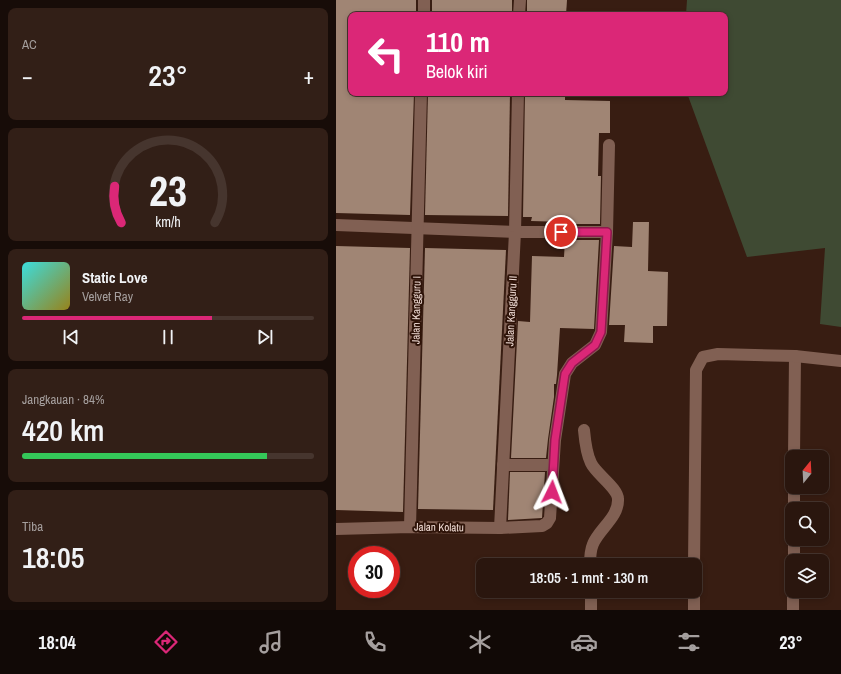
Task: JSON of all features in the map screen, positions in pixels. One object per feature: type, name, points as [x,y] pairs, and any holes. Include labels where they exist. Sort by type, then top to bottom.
[{"type":"street","points":[[424,0],[424,12]]},
{"type":"street","points":[[519,12],[520,0]]},
{"type":"street","name":"Jalan Kangguru I","points":[[410,526],[421,96]]},
{"type":"street","name":"Jalan Kangguru II","points":[[500,528],[514,232],[518,96]]},
{"type":"street","points":[[503,465],[553,465],[555,440],[565,374],[572,363],[595,345],[601,332],[607,232],[609,145]]},
{"type":"street","points":[[336,225],[514,232],[607,232]]},
{"type":"street","points":[[694,558],[696,370],[703,357],[718,354],[795,356],[841,361]]},
{"type":"street","points":[[794,450],[795,356]]},
{"type":"street","points":[[584,430],[586,448],[590,462],[594,469],[616,492],[618,498],[614,512],[607,525],[598,535],[593,544],[590,558]]},
{"type":"street","name":"Jalan Kolatu","points":[[336,529],[410,526],[500,528],[542,526],[547,523],[550,518],[553,465]]},
{"type":"street","points":[[591,598],[591,610]]},
{"type":"street","points":[[694,598],[694,610]]},
{"type":"street","points":[[793,598],[793,610]]},
{"type":"green space","points":[[687,0],[841,0],[841,327],[820,324],[825,248],[747,257],[688,96],[728,96],[728,12],[686,12]]},
{"type":"building","points":[[336,0],[416,0],[416,12],[348,12],[348,96],[414,96],[410,215],[336,213]]},
{"type":"building","points":[[432,0],[512,0],[512,12],[432,12]]},
{"type":"building","points":[[527,0],[567,0],[566,12],[527,12]]},
{"type":"building","points":[[428,96],[510,96],[508,216],[425,215]]},
{"type":"building","points":[[525,96],[565,96],[565,100],[610,101],[610,133],[599,133],[598,176],[601,176],[600,224],[565,224],[565,222],[531,221],[532,217],[523,217]]},
{"type":"building","points":[[633,222],[649,222],[648,271],[668,272],[667,326],[653,326],[653,343],[624,342],[625,325],[609,325],[614,246],[632,247]]},
{"type":"building","points":[[565,240],[599,240],[594,329],[560,328],[557,375],[556,384],[554,384],[554,397],[546,458],[511,458],[518,321],[530,322],[532,256],[564,257]]},
{"type":"building","points":[[336,246],[410,248],[403,512],[336,510]]},
{"type":"building","points":[[425,248],[506,250],[493,510],[418,509]]},
{"type":"building","points":[[510,472],[545,472],[542,518],[508,520]]},
{"type":"route","points":[[552,492],[555,440],[565,374],[567,368],[572,363],[595,345],[599,340],[601,332],[607,232],[561,232]]}]
